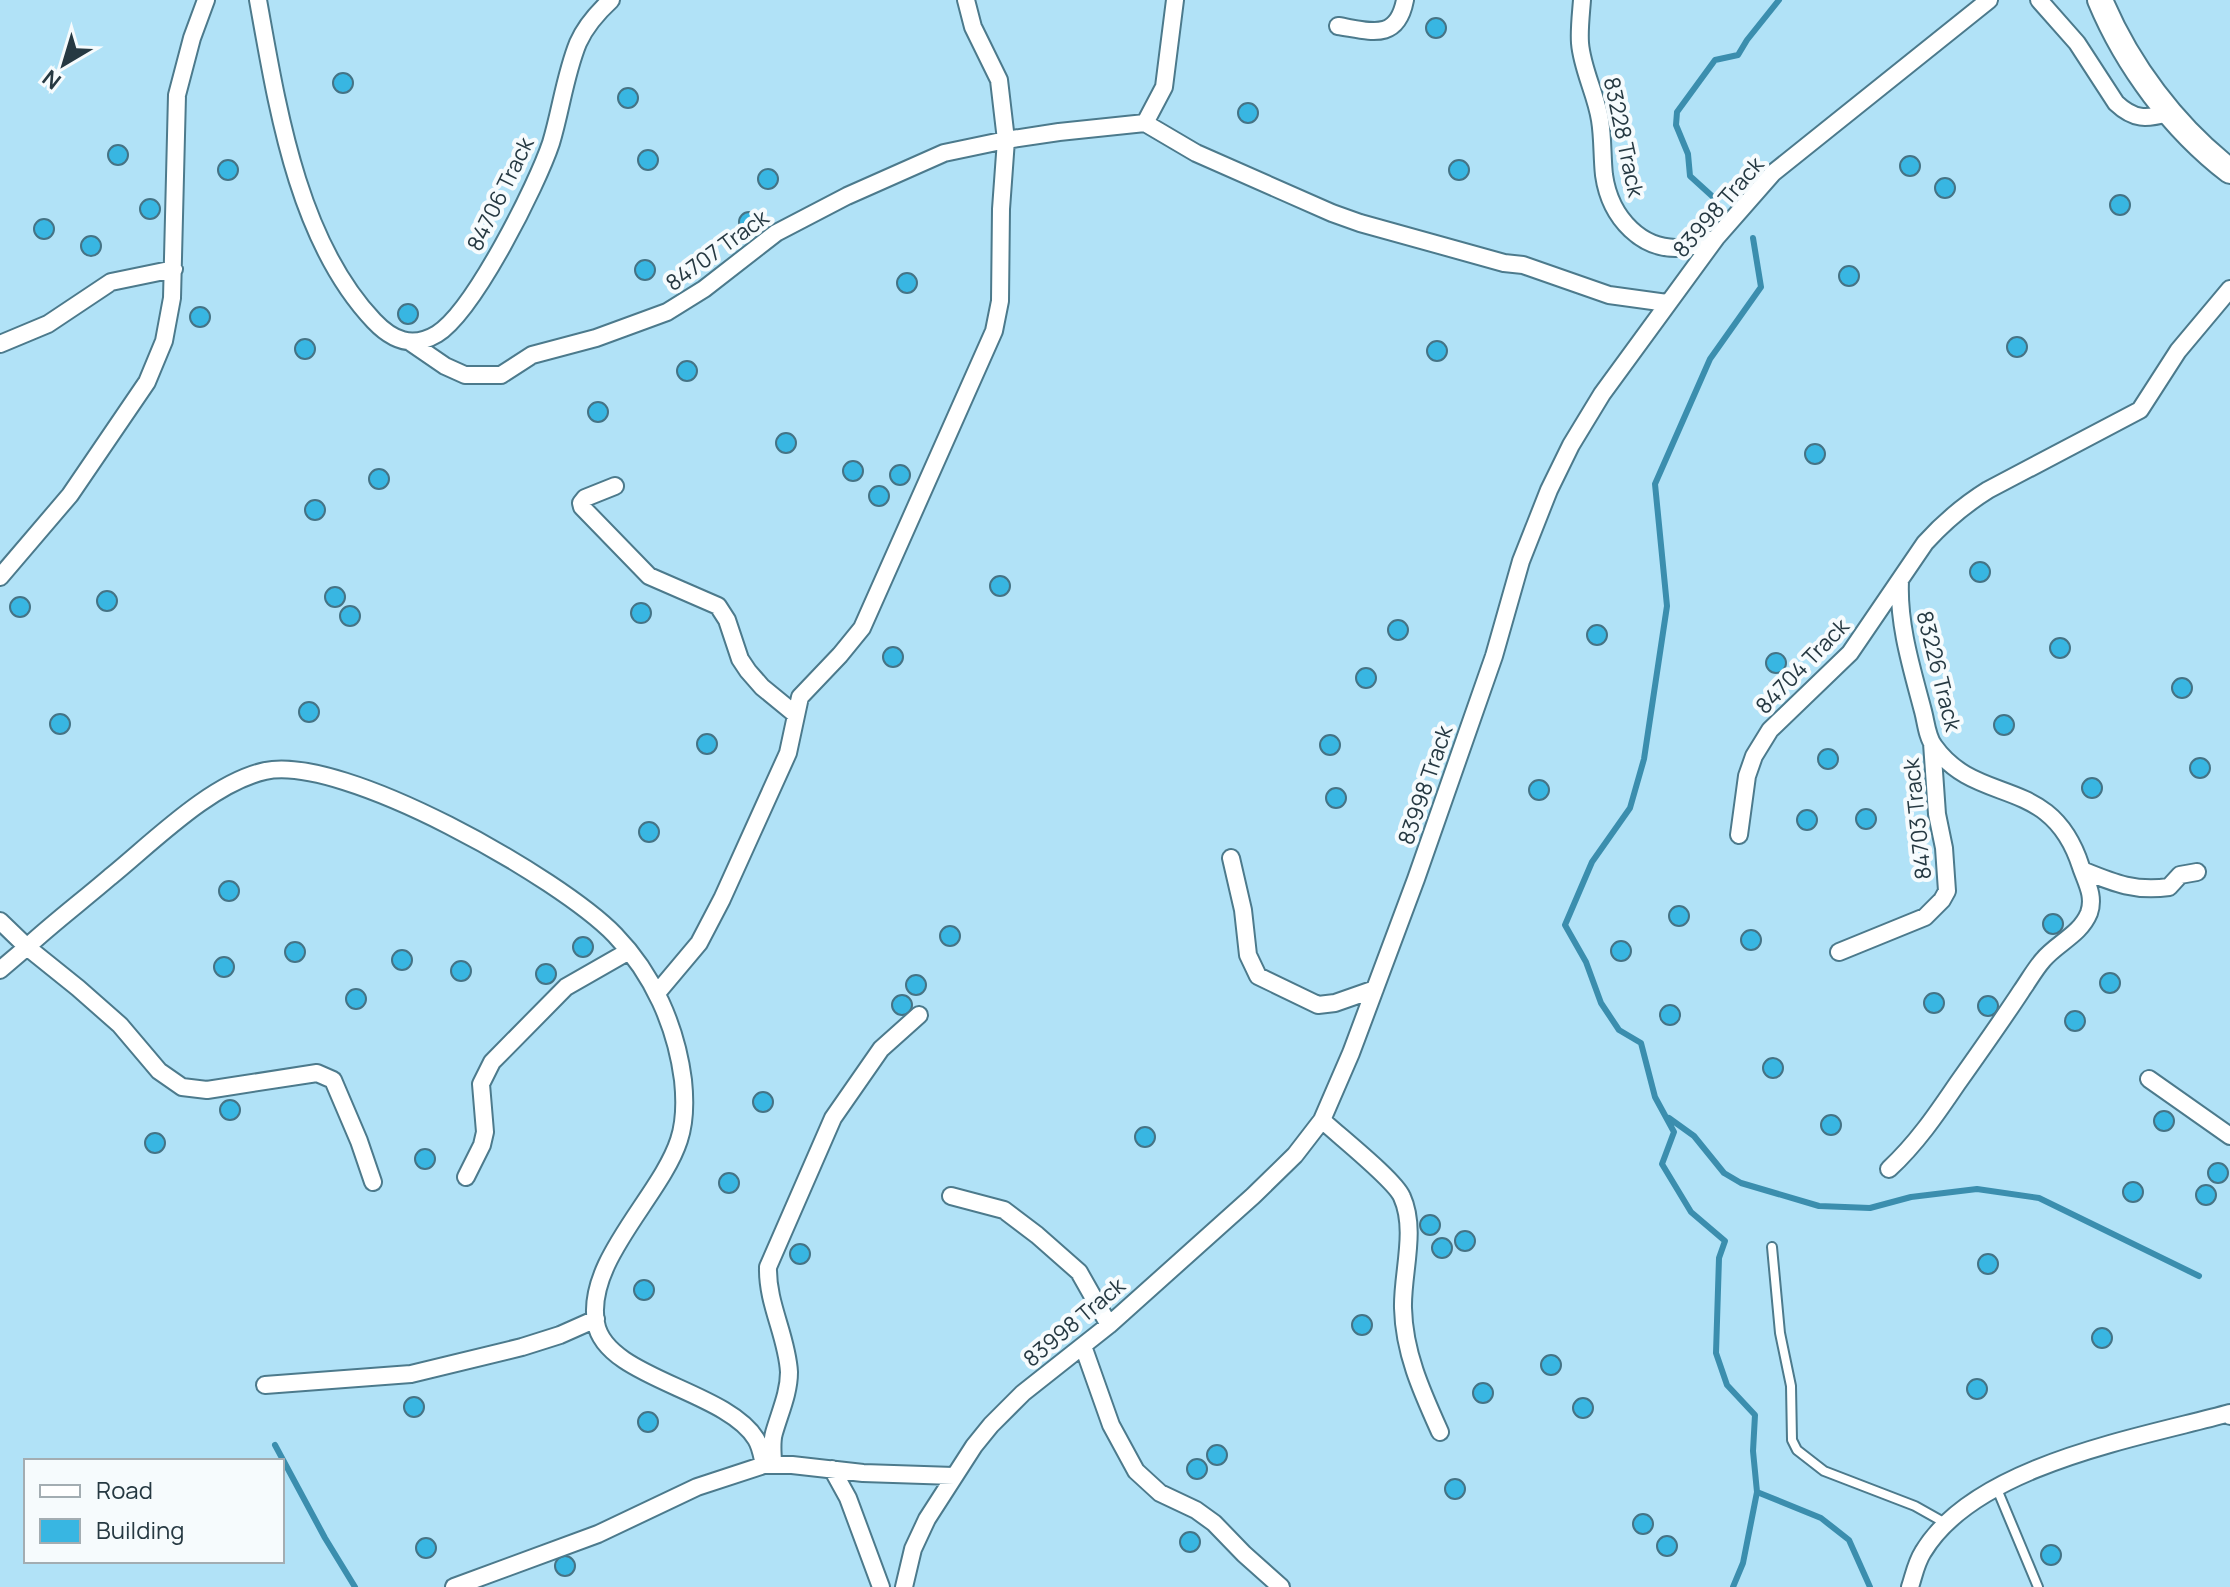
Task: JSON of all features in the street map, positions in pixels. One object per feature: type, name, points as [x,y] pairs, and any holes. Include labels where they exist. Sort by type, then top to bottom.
[{"type":"main road","points":[[2100,0],[2131,59],[2169,113],[2230,171]]},
{"type":"street","points":[[0,577],[62,507],[147,382],[164,341],[170,317],[174,269],[177,95],[188,50],[206,0]]},
{"type":"street","name":"84707 Track","points":[[258,0],[274,93],[285,133],[305,199],[343,282],[363,310],[387,335],[401,342],[414,342],[445,366],[465,375],[501,375],[532,355],[596,338],[667,312],[704,289],[776,233],[847,196],[944,153],[1059,132],[1145,123]]},
{"type":"street","name":"84706 Track","points":[[414,342],[437,334],[450,322],[465,305],[502,247],[550,144],[578,44],[586,27],[611,0]]},
{"type":"street","points":[[657,993],[691,955],[708,928],[788,753],[800,697],[862,628],[994,331],[1000,301],[1001,209],[1006,140],[999,80],[978,37],[966,0]]},
{"type":"street","points":[[1175,0],[1164,87],[1145,123],[1196,153],[1360,223],[1504,263],[1523,265],[1609,295],[1667,303]]},
{"type":"street","points":[[1338,26],[1384,31],[1400,18],[1405,0]]},
{"type":"street","name":"83228 Track","points":[[1582,0],[1582,54],[1600,121],[1609,196],[1623,222],[1640,238],[1673,247],[1688,247],[1716,238]]},
{"type":"street","name":"83998 Track","points":[[904,1587],[913,1549],[974,1446],[1012,1404],[1109,1325],[1253,1196],[1295,1155],[1322,1120],[1375,989],[1489,671],[1521,561],[1549,490],[1571,445],[1602,394],[1716,238],[1773,173],[1989,0]]},
{"type":"street","points":[[2039,0],[2077,43],[2116,103],[2125,111],[2137,118],[2147,119],[2169,113]]},
{"type":"street","points":[[0,344],[48,324],[111,282],[174,269]]},
{"type":"street","points":[[1900,579],[1925,543],[1965,505],[2140,410],[2178,351],[2230,289]]},
{"type":"street","points":[[615,486],[585,498],[582,507],[649,576],[718,606],[748,671],[795,714]]},
{"type":"street","name":"83226 Track","points":[[1889,1169],[1935,1119],[2044,959],[2078,930],[2090,909],[2090,885],[2075,846],[2054,818],[2040,806],[1965,774],[1932,743],[1905,633],[1900,579]]},
{"type":"street","name":"84704 Track","points":[[1739,835],[1747,776],[1762,743],[1791,707],[1850,653],[1900,579]]},
{"type":"street","name":"84703 Track","points":[[1839,952],[1925,917],[1947,891],[1932,743]]},
{"type":"street","points":[[0,970],[223,787],[255,774],[286,769],[307,770],[341,779],[430,816],[501,853],[576,901],[606,926],[629,951],[657,993],[667,1015],[681,1069],[683,1124],[673,1155],[620,1240],[605,1272],[597,1295],[596,1319],[600,1336],[636,1368],[716,1406],[748,1430],[758,1442],[768,1465]]},
{"type":"street","points":[[1231,858],[1243,910],[1248,955],[1258,976],[1318,1005],[1335,1003],[1375,989]]},
{"type":"street","points":[[2082,870],[2146,891],[2169,887],[2180,875],[2197,872]]},
{"type":"street","points":[[0,921],[120,1025],[159,1071],[182,1087],[207,1090],[317,1073],[329,1077],[359,1141],[373,1182]]},
{"type":"street","points":[[466,1177],[485,1132],[481,1084],[492,1062],[566,987],[629,951]]},
{"type":"street","points":[[768,1465],[789,1376],[787,1350],[767,1283],[768,1267],[833,1118],[881,1049],[919,1015]]},
{"type":"street","points":[[2149,1079],[2230,1136]]},
{"type":"street","points":[[1322,1120],[1389,1181],[1404,1200],[1407,1222],[1403,1311],[1412,1365],[1440,1432]]},
{"type":"street","points":[[951,1196],[1004,1210],[1037,1235],[1079,1272],[1109,1325]]},
{"type":"street","points":[[265,1385],[411,1374],[534,1344],[596,1319]]},
{"type":"street","points":[[1083,1346],[1111,1425],[1136,1471],[1153,1488],[1214,1523],[1281,1587]]},
{"type":"street","points":[[1910,1587],[1923,1553],[1947,1524],[1978,1498],[2038,1468],[2093,1449],[2230,1414]]},
{"type":"street","points":[[454,1587],[598,1534],[697,1487],[768,1465],[954,1476]]},
{"type":"street","points":[[832,1469],[848,1498],[881,1587]]},
{"type":"lane","points":[[1772,1247],[1778,1319],[1791,1386],[1792,1440],[1797,1450],[1824,1471],[1915,1506],[1947,1524]]},
{"type":"lane","points":[[1997,1489],[2038,1587]]},
{"type":"building","points":[[1436,18],[1443,21],[1446,28],[1443,35],[1436,38],[1429,35],[1426,28],[1429,21]]},
{"type":"building","points":[[343,73],[350,76],[353,83],[350,90],[343,93],[336,90],[333,83],[336,76]]},
{"type":"building","points":[[628,88],[635,91],[638,98],[635,105],[628,108],[621,105],[618,98],[621,91]]},
{"type":"building","points":[[1248,103],[1255,106],[1258,113],[1255,120],[1248,123],[1241,120],[1238,113],[1241,106]]},
{"type":"building","points":[[118,145],[125,148],[128,155],[125,162],[118,165],[111,162],[108,155],[111,148]]},
{"type":"building","points":[[648,150],[655,153],[658,160],[655,167],[648,170],[641,167],[638,160],[641,153]]},
{"type":"building","points":[[1910,156],[1917,159],[1920,166],[1917,173],[1910,176],[1903,173],[1900,166],[1903,159]]},
{"type":"building","points":[[228,160],[235,163],[238,170],[235,177],[228,180],[221,177],[218,170],[221,163]]},
{"type":"building","points":[[1459,160],[1466,163],[1469,170],[1466,177],[1459,180],[1452,177],[1449,170],[1452,163]]},
{"type":"building","points":[[768,169],[775,172],[778,179],[775,186],[768,189],[761,186],[758,179],[761,172]]},
{"type":"building","points":[[1945,178],[1952,181],[1955,188],[1952,195],[1945,198],[1938,195],[1935,188],[1938,181]]},
{"type":"building","points":[[2120,195],[2127,198],[2130,205],[2127,212],[2120,215],[2113,212],[2110,205],[2113,198]]},
{"type":"building","points":[[150,199],[157,202],[160,209],[157,216],[150,219],[143,216],[140,209],[143,202]]},
{"type":"building","points":[[749,212],[756,215],[759,222],[756,229],[749,232],[742,229],[739,222],[742,215]]},
{"type":"building","points":[[44,219],[51,222],[54,229],[51,236],[44,239],[37,236],[34,229],[37,222]]},
{"type":"building","points":[[91,236],[98,239],[101,246],[98,253],[91,256],[84,253],[81,246],[84,239]]},
{"type":"building","points":[[645,260],[652,263],[655,270],[652,277],[645,280],[638,277],[635,270],[638,263]]},
{"type":"building","points":[[1849,266],[1856,269],[1859,276],[1856,283],[1849,286],[1842,283],[1839,276],[1842,269]]},
{"type":"building","points":[[907,273],[914,276],[917,283],[914,290],[907,293],[900,290],[897,283],[900,276]]},
{"type":"building","points":[[408,304],[415,307],[418,314],[415,321],[408,324],[401,321],[398,314],[401,307]]},
{"type":"building","points":[[200,307],[207,310],[210,317],[207,324],[200,327],[193,324],[190,317],[193,310]]},
{"type":"building","points":[[2017,337],[2024,340],[2027,347],[2024,354],[2017,357],[2010,354],[2007,347],[2010,340]]},
{"type":"building","points":[[305,339],[312,342],[315,349],[312,356],[305,359],[298,356],[295,349],[298,342]]},
{"type":"building","points":[[1437,341],[1444,344],[1447,351],[1444,358],[1437,361],[1430,358],[1427,351],[1430,344]]},
{"type":"building","points":[[687,361],[694,364],[697,371],[694,378],[687,381],[680,378],[677,371],[680,364]]},
{"type":"building","points":[[598,402],[605,405],[608,412],[605,419],[598,422],[591,419],[588,412],[591,405]]},
{"type":"building","points":[[786,433],[793,436],[796,443],[793,450],[786,453],[779,450],[776,443],[779,436]]},
{"type":"building","points":[[1815,444],[1822,447],[1825,454],[1822,461],[1815,464],[1808,461],[1805,454],[1808,447]]},
{"type":"building","points":[[853,461],[860,464],[863,471],[860,478],[853,481],[846,478],[843,471],[846,464]]},
{"type":"building","points":[[900,465],[907,468],[910,475],[907,482],[900,485],[893,482],[890,475],[893,468]]},
{"type":"building","points":[[379,469],[386,472],[389,479],[386,486],[379,489],[372,486],[369,479],[372,472]]},
{"type":"building","points":[[879,486],[886,489],[889,496],[886,503],[879,506],[872,503],[869,496],[872,489]]},
{"type":"building","points":[[315,500],[322,503],[325,510],[322,517],[315,520],[308,517],[305,510],[308,503]]},
{"type":"building","points":[[1980,562],[1987,565],[1990,572],[1987,579],[1980,582],[1973,579],[1970,572],[1973,565]]},
{"type":"building","points":[[1000,576],[1007,579],[1010,586],[1007,593],[1000,596],[993,593],[990,586],[993,579]]},
{"type":"building","points":[[335,587],[342,590],[345,597],[342,604],[335,607],[328,604],[325,597],[328,590]]},
{"type":"building","points":[[107,591],[114,594],[117,601],[114,608],[107,611],[100,608],[97,601],[100,594]]},
{"type":"building","points":[[20,597],[27,600],[30,607],[27,614],[20,617],[13,614],[10,607],[13,600]]},
{"type":"building","points":[[641,603],[648,606],[651,613],[648,620],[641,623],[634,620],[631,613],[634,606]]},
{"type":"building","points":[[350,606],[357,609],[360,616],[357,623],[350,626],[343,623],[340,616],[343,609]]},
{"type":"building","points":[[1398,620],[1405,623],[1408,630],[1405,637],[1398,640],[1391,637],[1388,630],[1391,623]]},
{"type":"building","points":[[1597,625],[1604,628],[1607,635],[1604,642],[1597,645],[1590,642],[1587,635],[1590,628]]},
{"type":"building","points":[[2060,638],[2067,641],[2070,648],[2067,655],[2060,658],[2053,655],[2050,648],[2053,641]]},
{"type":"building","points":[[893,647],[900,650],[903,657],[900,664],[893,667],[886,664],[883,657],[886,650]]},
{"type":"building","points":[[1776,653],[1783,656],[1786,663],[1783,670],[1776,673],[1769,670],[1766,663],[1769,656]]},
{"type":"building","points":[[1366,668],[1373,671],[1376,678],[1373,685],[1366,688],[1359,685],[1356,678],[1359,671]]},
{"type":"building","points":[[2182,678],[2189,681],[2192,688],[2189,695],[2182,698],[2175,695],[2172,688],[2175,681]]},
{"type":"building","points":[[309,702],[316,705],[319,712],[316,719],[309,722],[302,719],[299,712],[302,705]]},
{"type":"building","points":[[60,714],[67,717],[70,724],[67,731],[60,734],[53,731],[50,724],[53,717]]},
{"type":"building","points":[[2004,715],[2011,718],[2014,725],[2011,732],[2004,735],[1997,732],[1994,725],[1997,718]]},
{"type":"building","points":[[707,734],[714,737],[717,744],[714,751],[707,754],[700,751],[697,744],[700,737]]},
{"type":"building","points":[[1330,735],[1337,738],[1340,745],[1337,752],[1330,755],[1323,752],[1320,745],[1323,738]]},
{"type":"building","points":[[1828,749],[1835,752],[1838,759],[1835,766],[1828,769],[1821,766],[1818,759],[1821,752]]},
{"type":"building","points":[[2200,758],[2207,761],[2210,768],[2207,775],[2200,778],[2193,775],[2190,768],[2193,761]]},
{"type":"building","points":[[2092,778],[2099,781],[2102,788],[2099,795],[2092,798],[2085,795],[2082,788],[2085,781]]},
{"type":"building","points":[[1539,780],[1546,783],[1549,790],[1546,797],[1539,800],[1532,797],[1529,790],[1532,783]]},
{"type":"building","points":[[1336,788],[1343,791],[1346,798],[1343,805],[1336,808],[1329,805],[1326,798],[1329,791]]},
{"type":"building","points":[[1866,809],[1873,812],[1876,819],[1873,826],[1866,829],[1859,826],[1856,819],[1859,812]]},
{"type":"building","points":[[1807,810],[1814,813],[1817,820],[1814,827],[1807,830],[1800,827],[1797,820],[1800,813]]},
{"type":"building","points":[[649,822],[656,825],[659,832],[656,839],[649,842],[642,839],[639,832],[642,825]]},
{"type":"building","points":[[229,881],[236,884],[239,891],[236,898],[229,901],[222,898],[219,891],[222,884]]},
{"type":"building","points":[[1679,906],[1686,909],[1689,916],[1686,923],[1679,926],[1672,923],[1669,916],[1672,909]]},
{"type":"building","points":[[2053,914],[2060,917],[2063,924],[2060,931],[2053,934],[2046,931],[2043,924],[2046,917]]},
{"type":"building","points":[[950,926],[957,929],[960,936],[957,943],[950,946],[943,943],[940,936],[943,929]]},
{"type":"building","points":[[1751,930],[1758,933],[1761,940],[1758,947],[1751,950],[1744,947],[1741,940],[1744,933]]},
{"type":"building","points":[[583,937],[590,940],[593,947],[590,954],[583,957],[576,954],[573,947],[576,940]]},
{"type":"building","points":[[1621,941],[1628,944],[1631,951],[1628,958],[1621,961],[1614,958],[1611,951],[1614,944]]},
{"type":"building","points":[[295,942],[302,945],[305,952],[302,959],[295,962],[288,959],[285,952],[288,945]]},
{"type":"building","points":[[402,950],[409,953],[412,960],[409,967],[402,970],[395,967],[392,960],[395,953]]},
{"type":"building","points":[[224,957],[231,960],[234,967],[231,974],[224,977],[217,974],[214,967],[217,960]]},
{"type":"building","points":[[461,961],[468,964],[471,971],[468,978],[461,981],[454,978],[451,971],[454,964]]},
{"type":"building","points":[[546,964],[553,967],[556,974],[553,981],[546,984],[539,981],[536,974],[539,967]]},
{"type":"building","points":[[2110,973],[2117,976],[2120,983],[2117,990],[2110,993],[2103,990],[2100,983],[2103,976]]},
{"type":"building","points":[[916,975],[923,978],[926,985],[923,992],[916,995],[909,992],[906,985],[909,978]]},
{"type":"building","points":[[356,989],[363,992],[366,999],[363,1006],[356,1009],[349,1006],[346,999],[349,992]]},
{"type":"building","points":[[1934,993],[1941,996],[1944,1003],[1941,1010],[1934,1013],[1927,1010],[1924,1003],[1927,996]]},
{"type":"building","points":[[902,995],[909,998],[912,1005],[909,1012],[902,1015],[895,1012],[892,1005],[895,998]]},
{"type":"building","points":[[1988,996],[1995,999],[1998,1006],[1995,1013],[1988,1016],[1981,1013],[1978,1006],[1981,999]]},
{"type":"building","points":[[1670,1005],[1677,1008],[1680,1015],[1677,1022],[1670,1025],[1663,1022],[1660,1015],[1663,1008]]},
{"type":"building","points":[[2075,1011],[2082,1014],[2085,1021],[2082,1028],[2075,1031],[2068,1028],[2065,1021],[2068,1014]]},
{"type":"building","points":[[1773,1058],[1780,1061],[1783,1068],[1780,1075],[1773,1078],[1766,1075],[1763,1068],[1766,1061]]},
{"type":"building","points":[[763,1092],[770,1095],[773,1102],[770,1109],[763,1112],[756,1109],[753,1102],[756,1095]]},
{"type":"building","points":[[230,1100],[237,1103],[240,1110],[237,1117],[230,1120],[223,1117],[220,1110],[223,1103]]},
{"type":"building","points":[[2164,1111],[2171,1114],[2174,1121],[2171,1128],[2164,1131],[2157,1128],[2154,1121],[2157,1114]]},
{"type":"building","points":[[1831,1115],[1838,1118],[1841,1125],[1838,1132],[1831,1135],[1824,1132],[1821,1125],[1824,1118]]},
{"type":"building","points":[[1145,1127],[1152,1130],[1155,1137],[1152,1144],[1145,1147],[1138,1144],[1135,1137],[1138,1130]]},
{"type":"building","points":[[155,1133],[162,1136],[165,1143],[162,1150],[155,1153],[148,1150],[145,1143],[148,1136]]},
{"type":"building","points":[[425,1149],[432,1152],[435,1159],[432,1166],[425,1169],[418,1166],[415,1159],[418,1152]]},
{"type":"building","points":[[2218,1163],[2225,1166],[2228,1173],[2225,1180],[2218,1183],[2211,1180],[2208,1173],[2211,1166]]},
{"type":"building","points":[[729,1173],[736,1176],[739,1183],[736,1190],[729,1193],[722,1190],[719,1183],[722,1176]]},
{"type":"building","points":[[2133,1182],[2140,1185],[2143,1192],[2140,1199],[2133,1202],[2126,1199],[2123,1192],[2126,1185]]},
{"type":"building","points":[[2206,1185],[2213,1188],[2216,1195],[2213,1202],[2206,1205],[2199,1202],[2196,1195],[2199,1188]]},
{"type":"building","points":[[1430,1215],[1437,1218],[1440,1225],[1437,1232],[1430,1235],[1423,1232],[1420,1225],[1423,1218]]},
{"type":"building","points":[[1465,1231],[1472,1234],[1475,1241],[1472,1248],[1465,1251],[1458,1248],[1455,1241],[1458,1234]]},
{"type":"building","points":[[1442,1238],[1449,1241],[1452,1248],[1449,1255],[1442,1258],[1435,1255],[1432,1248],[1435,1241]]},
{"type":"building","points":[[800,1244],[807,1247],[810,1254],[807,1261],[800,1264],[793,1261],[790,1254],[793,1247]]},
{"type":"building","points":[[1988,1254],[1995,1257],[1998,1264],[1995,1271],[1988,1274],[1981,1271],[1978,1264],[1981,1257]]},
{"type":"building","points":[[644,1280],[651,1283],[654,1290],[651,1297],[644,1300],[637,1297],[634,1290],[637,1283]]},
{"type":"building","points":[[1362,1315],[1369,1318],[1372,1325],[1369,1332],[1362,1335],[1355,1332],[1352,1325],[1355,1318]]},
{"type":"building","points":[[2102,1328],[2109,1331],[2112,1338],[2109,1345],[2102,1348],[2095,1345],[2092,1338],[2095,1331]]},
{"type":"building","points":[[1551,1355],[1558,1358],[1561,1365],[1558,1372],[1551,1375],[1544,1372],[1541,1365],[1544,1358]]},
{"type":"building","points":[[1977,1379],[1984,1382],[1987,1389],[1984,1396],[1977,1399],[1970,1396],[1967,1389],[1970,1382]]},
{"type":"building","points":[[1483,1383],[1490,1386],[1493,1393],[1490,1400],[1483,1403],[1476,1400],[1473,1393],[1476,1386]]},
{"type":"building","points":[[414,1397],[421,1400],[424,1407],[421,1414],[414,1417],[407,1414],[404,1407],[407,1400]]},
{"type":"building","points":[[1583,1398],[1590,1401],[1593,1408],[1590,1415],[1583,1418],[1576,1415],[1573,1408],[1576,1401]]},
{"type":"building","points":[[648,1412],[655,1415],[658,1422],[655,1429],[648,1432],[641,1429],[638,1422],[641,1415]]},
{"type":"building","points":[[1217,1445],[1224,1448],[1227,1455],[1224,1462],[1217,1465],[1210,1462],[1207,1455],[1210,1448]]},
{"type":"building","points":[[1197,1459],[1204,1462],[1207,1469],[1204,1476],[1197,1479],[1190,1476],[1187,1469],[1190,1462]]},
{"type":"building","points":[[1455,1479],[1462,1482],[1465,1489],[1462,1496],[1455,1499],[1448,1496],[1445,1489],[1448,1482]]},
{"type":"building","points":[[1643,1514],[1650,1517],[1653,1524],[1650,1531],[1643,1534],[1636,1531],[1633,1524],[1636,1517]]},
{"type":"building","points":[[1190,1532],[1197,1535],[1200,1542],[1197,1549],[1190,1552],[1183,1549],[1180,1542],[1183,1535]]},
{"type":"building","points":[[1667,1536],[1674,1539],[1677,1546],[1674,1553],[1667,1556],[1660,1553],[1657,1546],[1660,1539]]},
{"type":"building","points":[[426,1538],[433,1541],[436,1548],[433,1555],[426,1558],[419,1555],[416,1548],[419,1541]]},
{"type":"building","points":[[2051,1545],[2058,1548],[2061,1555],[2058,1562],[2051,1565],[2044,1562],[2041,1555],[2044,1548]]},
{"type":"building","points":[[565,1556],[572,1559],[575,1566],[572,1573],[565,1576],[558,1573],[555,1566],[558,1559]]},
{"type":"waterway","points":[[1712,196],[1690,176],[1688,154],[1676,125],[1677,112],[1715,60],[1738,55],[1779,0]]},
{"type":"waterway","points":[[1753,238],[1761,287],[1710,359],[1655,484],[1667,606],[1644,759],[1630,808],[1592,862],[1565,925],[1586,962],[1601,1003],[1619,1030],[1641,1043],[1655,1097],[1674,1132],[1662,1164],[1691,1212],[1725,1241],[1719,1258],[1716,1353],[1727,1385],[1755,1415],[1753,1451],[1757,1492],[1821,1518],[1849,1540],[1870,1587]]},
{"type":"waterway","points":[[1669,1118],[1694,1136],[1724,1173],[1741,1183],[1819,1206],[1870,1208],[1911,1197],[1977,1189],[2039,1198],[2199,1276]]},
{"type":"waterway","points":[[275,1445],[283,1459]]},
{"type":"waterway","points":[[284,1462],[355,1587]]},
{"type":"waterway","points":[[1733,1587],[1743,1563],[1757,1492]]}]
